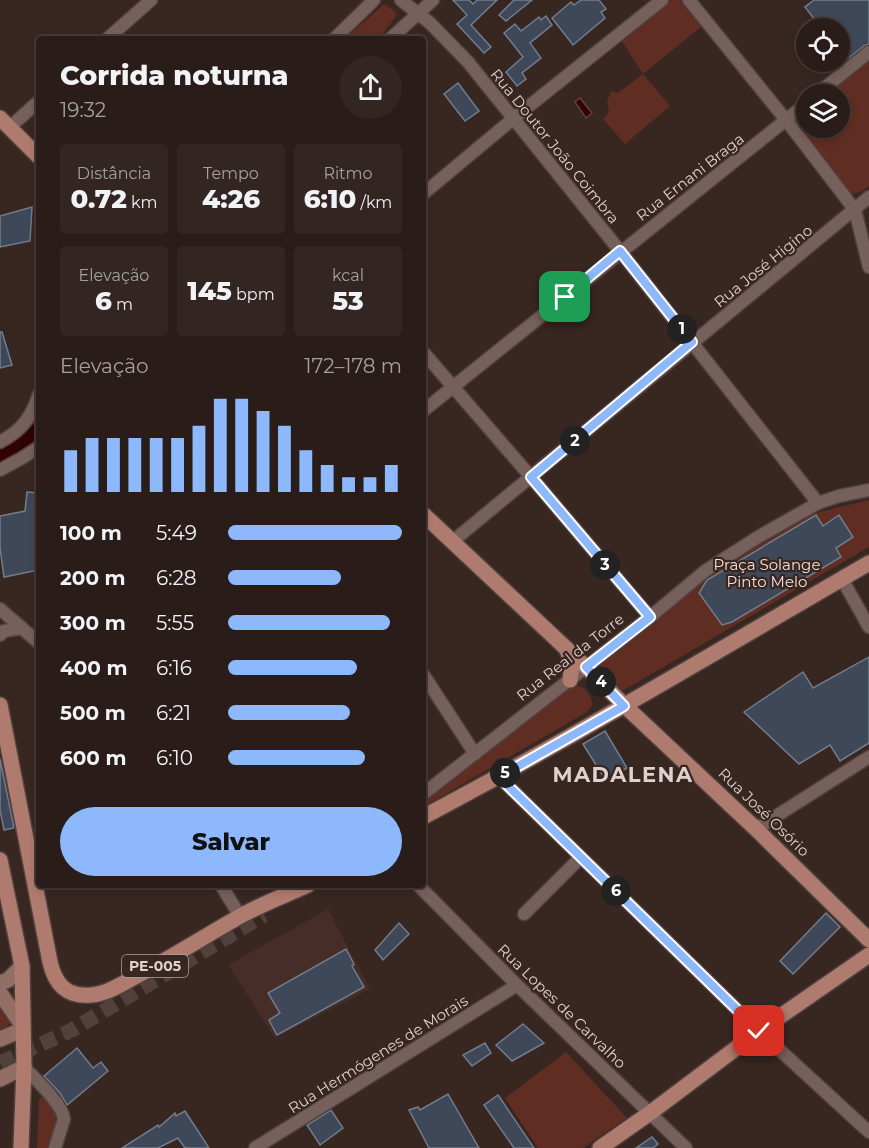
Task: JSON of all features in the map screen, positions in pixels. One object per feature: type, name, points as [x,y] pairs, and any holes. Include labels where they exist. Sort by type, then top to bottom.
[{"type":"main road","points":[[5,123],[36,154]]},
{"type":"main road","name":"Rua José Osório","points":[[426,517],[756,829],[869,940]]},
{"type":"main road","points":[[426,815],[624,706],[869,563]]},
{"type":"main road","points":[[566,648],[572,663],[570,680]]},
{"type":"main road","name":"PE-005","points":[[0,705],[53,975],[66,990],[76,994],[90,995],[115,988],[240,916],[303,888]]},
{"type":"main road","points":[[0,860],[22,966],[24,1067],[21,1148]]},
{"type":"main road","points":[[264,915],[305,888]]},
{"type":"main road","points":[[852,923],[857,945],[853,966]]},
{"type":"main road","points":[[600,1148],[759,1031],[869,955]]},
{"type":"main road","points":[[0,983],[12,977],[22,966]]},
{"type":"main road","points":[[0,993],[22,1027]]},
{"type":"main road","points":[[0,1040],[22,1027]]},
{"type":"main road","points":[[0,1079],[24,1067]]},
{"type":"street","points":[[110,36],[151,0]]},
{"type":"street","points":[[337,36],[374,0]]},
{"type":"street","name":"Rua Doutor João Coimbra","points":[[401,0],[437,30],[468,62],[818,503]]},
{"type":"street","points":[[393,36],[432,0]]},
{"type":"street","points":[[426,191],[662,0]]},
{"type":"street","points":[[689,0],[855,210],[869,267]]},
{"type":"street","points":[[829,84],[869,52]]},
{"type":"street","points":[[5,123],[36,103]]},
{"type":"street","name":"Rua Ernani Braga","points":[[426,409],[796,112]]},
{"type":"street","name":"Rua José Higino","points":[[453,541],[869,197]]},
{"type":"street","points":[[426,355],[650,617]]},
{"type":"street","points":[[0,442],[20,429],[30,416],[36,401]]},
{"type":"street","points":[[0,470],[36,449]]},
{"type":"street","name":"Rua Real da Torre","points":[[426,792],[650,617],[705,571],[758,537],[818,503],[869,490]]},
{"type":"street","points":[[842,579],[869,627]]},
{"type":"street","points":[[0,609],[36,640]]},
{"type":"street","points":[[0,635],[4,631],[22,628]]},
{"type":"street","points":[[426,679],[475,754]]},
{"type":"street","points":[[756,829],[869,757]]},
{"type":"street","points":[[499,777],[759,1031],[869,1132]]},
{"type":"street","points":[[524,914],[581,857]]},
{"type":"street","points":[[223,888],[240,916]]},
{"type":"street","name":"Rua Lopes de Carvalho","points":[[421,888],[517,985],[686,1148]]},
{"type":"street","name":"Rua Hermógenes de Morais","points":[[255,1148],[517,985]]},
{"type":"street","points":[[24,1067],[59,1106],[64,1115],[55,1148]]},
{"type":"shaded area","points":[[580,98],[592,113],[586,118],[575,102]]},
{"type":"shaded area","points":[[328,909],[370,989],[275,1038],[228,965]]},
{"type":"green space","points":[[671,0],[683,0],[702,26],[643,74],[620,38]]},
{"type":"green space","points":[[384,4],[395,11],[396,16],[381,36],[348,36]]},
{"type":"green space","points":[[869,56],[869,186],[855,193],[845,191],[805,138],[850,138],[850,84],[834,84]]},
{"type":"green space","points":[[643,74],[670,106],[625,144],[603,119],[609,112],[607,102],[611,91],[618,93]]},
{"type":"green space","points":[[36,417],[36,438],[33,442],[17,454],[0,462],[0,451],[23,434]]},
{"type":"green space","name":"Praça Solange Pinto Melo","points":[[869,500],[869,547],[624,690],[619,689],[601,671],[603,661],[731,560],[811,514]]},
{"type":"green space","points":[[575,685],[585,689],[590,695],[592,706],[587,712],[426,805],[426,799],[480,755]]},
{"type":"green space","points":[[0,998],[12,1021],[0,1030]]},
{"type":"green space","points":[[566,1052],[627,1118],[583,1148],[538,1148],[505,1098]]},
{"type":"green space","points":[[43,1097],[56,1110],[59,1117],[49,1148],[37,1148],[39,1099]]},
{"type":"building","points":[[453,0],[469,0],[473,4],[477,0],[497,0],[471,25],[491,47],[484,53],[457,24],[467,15]]},
{"type":"building","points":[[514,0],[532,0],[506,21],[499,15]]},
{"type":"building","points":[[581,0],[599,0],[606,9],[601,12],[605,18],[573,45],[552,18],[571,2],[574,5]]},
{"type":"building","points":[[814,0],[869,0],[869,44],[850,57],[850,18],[813,18],[805,7]]},
{"type":"building","points":[[546,16],[552,25],[530,43],[541,58],[522,73],[526,79],[517,86],[506,72],[523,57],[504,33],[515,24],[521,31],[539,17],[541,20]]},
{"type":"building","points":[[458,83],[479,111],[465,121],[444,94]]},
{"type":"building","points":[[32,207],[30,241],[0,247],[0,216]]},
{"type":"building","points":[[0,332],[2,332],[12,365],[0,368]]},
{"type":"building","points":[[27,492],[36,493],[36,571],[4,577],[0,548],[0,516],[25,511]]},
{"type":"building","points":[[816,515],[823,526],[839,515],[853,537],[836,548],[841,557],[732,622],[722,625],[699,593],[707,580]]},
{"type":"building","points":[[869,657],[869,743],[840,761],[830,745],[799,764],[744,712],[803,672],[813,688]]},
{"type":"building","points":[[605,731],[627,768],[606,781],[583,744]]},
{"type":"building","points":[[0,759],[14,828],[4,830],[0,810]]},
{"type":"building","points":[[826,913],[840,927],[793,974],[780,961]]},
{"type":"building","points":[[399,923],[409,934],[383,960],[375,950]]},
{"type":"building","points":[[346,949],[354,964],[352,966],[364,987],[277,1035],[269,1020],[280,1013],[268,993]]},
{"type":"building","points":[[523,1024],[544,1043],[512,1061],[496,1045]]},
{"type":"building","points":[[485,1043],[491,1053],[472,1066],[463,1055]]},
{"type":"building","points":[[77,1048],[93,1068],[101,1062],[108,1071],[67,1105],[60,1093],[44,1076]]},
{"type":"building","points":[[448,1094],[479,1148],[429,1148],[409,1110],[418,1107],[420,1110]]},
{"type":"building","points":[[498,1095],[534,1148],[514,1148],[484,1105]]},
{"type":"building","points":[[331,1110],[343,1128],[320,1145],[307,1125]]},
{"type":"building","points":[[185,1111],[209,1148],[185,1148],[178,1138],[158,1148],[122,1148],[158,1125],[159,1127],[175,1113],[176,1116]]},
{"type":"building","points":[[652,1137],[658,1144],[653,1148],[636,1148]]},
{"type":"waterway","points":[[0,456],[25,441],[36,430]]},
{"type":"tunnel","points":[[0,1063],[72,1030],[264,915]]},
{"type":"district","name":"MADALENA","points":[[623,774]]},
{"type":"route","points":[[565,297],[620,251],[692,342],[531,477],[650,617],[586,667],[624,706],[499,777],[759,1031]]}]
